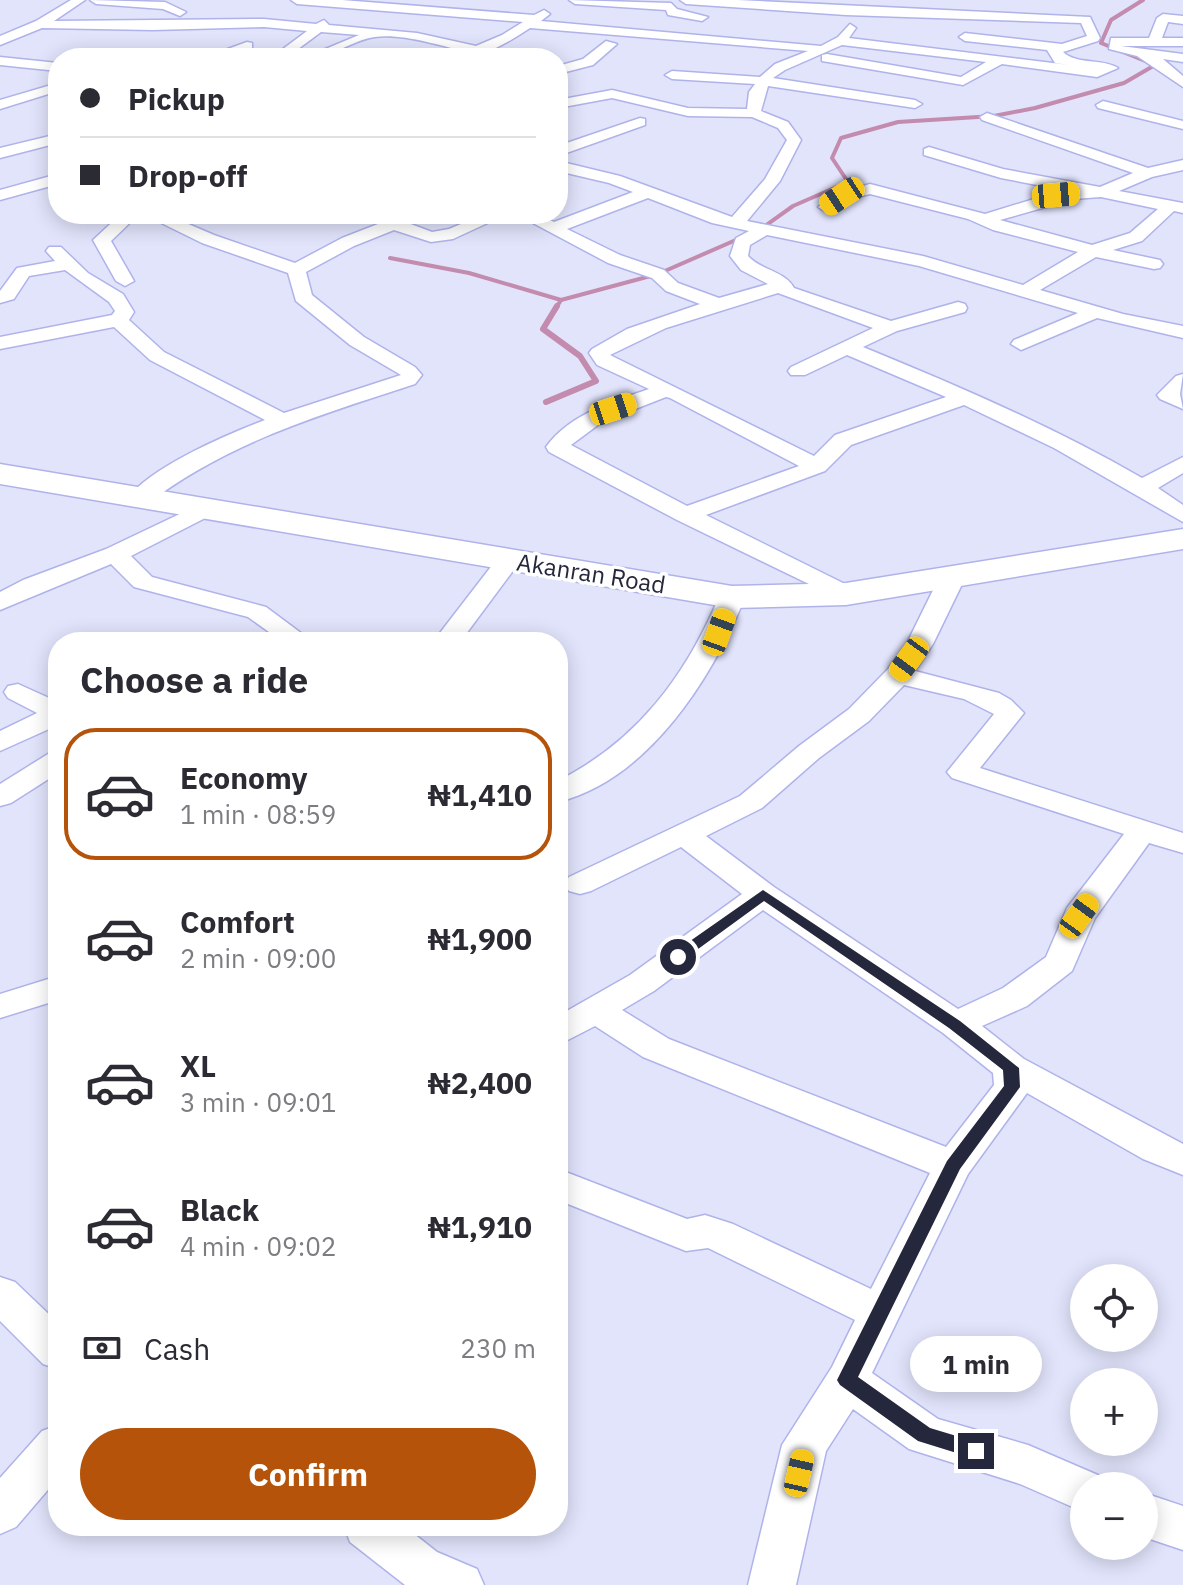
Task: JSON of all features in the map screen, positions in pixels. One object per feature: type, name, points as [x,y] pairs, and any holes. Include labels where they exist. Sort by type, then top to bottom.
[{"type":"main road","name":"Akanran Road","points":[[0,474],[732,597],[846,594],[1183,539]]},
{"type":"street","points":[[0,41],[40,24],[79,0]]},
{"type":"street","points":[[96,0],[165,6],[173,12],[261,10]]},
{"type":"street","points":[[297,0],[369,4],[822,49]]},
{"type":"street","points":[[686,0],[851,16],[1086,20],[1094,38],[1053,51],[1062,58],[1060,60],[1111,68],[1097,73],[998,61],[969,54],[841,41]]},
{"type":"street","points":[[909,0],[1084,8],[1086,5]]},
{"type":"street","points":[[483,48],[506,38],[564,2],[675,3]]},
{"type":"street","points":[[630,32],[647,18],[675,3]]},
{"type":"street","points":[[647,18],[714,21],[672,12],[675,3]]},
{"type":"street","points":[[290,48],[315,28],[369,4]]},
{"type":"street","points":[[777,21],[785,8]]},
{"type":"street","points":[[339,48],[375,35],[426,10]]},
{"type":"street","points":[[836,25],[851,16]]},
{"type":"street","points":[[753,113],[755,91],[764,81],[780,67],[841,41],[849,33],[851,16]]},
{"type":"street","points":[[1154,41],[1163,18],[1183,20]]},
{"type":"street","points":[[40,24],[153,26],[264,23],[417,37],[469,48]]},
{"type":"street","points":[[704,39],[717,26],[728,26]]},
{"type":"street","points":[[952,35],[1059,47]]},
{"type":"street","points":[[1183,42],[1115,41],[1115,49],[1183,58]]},
{"type":"street","points":[[243,48],[247,46]]},
{"type":"street","points":[[568,67],[588,62],[612,47]]},
{"type":"street","points":[[1138,53],[1158,62],[1183,83]]},
{"type":"street","points":[[806,55],[963,81],[998,61]]},
{"type":"street","points":[[0,61],[48,66]]},
{"type":"street","points":[[764,65],[808,71]]},
{"type":"street","points":[[984,68],[1048,78]]},
{"type":"street","points":[[844,76],[882,80],[903,71]]},
{"type":"street","points":[[883,101],[928,74]]},
{"type":"street","points":[[672,75],[764,81],[862,95],[855,103],[883,101],[910,107]]},
{"type":"street","points":[[0,105],[48,90]]},
{"type":"street","points":[[568,102],[612,94],[688,112],[753,113],[780,122],[791,131],[794,140],[772,181],[755,227],[742,242],[739,256],[746,267],[769,275],[784,285],[786,291],[890,327]]},
{"type":"street","points":[[568,99],[575,100]]},
{"type":"street","points":[[1103,105],[1183,125]]},
{"type":"street","points":[[987,117],[1153,172],[1183,178]]},
{"type":"street","points":[[568,148],[640,122]]},
{"type":"street","points":[[574,132],[595,140]]},
{"type":"street","points":[[2,152],[48,140]]},
{"type":"street","points":[[2,152],[45,163]]},
{"type":"street","points":[[929,152],[990,183],[1103,192],[1174,207]]},
{"type":"street","points":[[980,217],[1047,202],[1056,195],[1103,192],[1153,172],[1183,165]]},
{"type":"street","points":[[568,168],[614,179],[675,203],[755,227],[923,261],[1096,312],[1183,332]]},
{"type":"street","points":[[0,195],[48,182]]},
{"type":"street","points":[[980,217],[973,204],[990,183]]},
{"type":"street","points":[[826,207],[842,196],[870,189],[980,217],[999,226],[1093,251],[1154,264]]},
{"type":"street","points":[[568,223],[650,191]]},
{"type":"street","points":[[1025,291],[1093,251],[1145,231],[1174,207]]},
{"type":"street","points":[[120,224],[102,240],[125,281]]},
{"type":"street","points":[[174,224],[296,270],[348,242],[396,224],[431,237],[453,234],[476,224]]},
{"type":"street","points":[[543,224],[614,259],[658,274],[672,287],[720,305]]},
{"type":"street","points":[[552,229],[565,224]]},
{"type":"street","points":[[0,343],[118,320],[125,312],[121,304],[62,258],[23,272]]},
{"type":"street","points":[[0,297],[7,295],[23,272],[24,264],[5,261]]},
{"type":"street","points":[[139,499],[165,477],[226,443],[408,380],[412,375],[357,341],[303,297],[296,270]]},
{"type":"street","points":[[784,285],[636,334],[599,353],[604,361],[668,389],[817,466]]},
{"type":"street","points":[[798,371],[890,327],[958,308]]},
{"type":"street","points":[[1021,344],[1096,312]]},
{"type":"street","points":[[118,320],[157,356],[285,422]]},
{"type":"street","points":[[847,348],[1009,415],[1143,487],[1183,515]]},
{"type":"street","points":[[1183,380],[1167,395],[1183,403]]},
{"type":"street","points":[[668,389],[575,427],[557,447],[588,462],[598,471],[846,594]]},
{"type":"street","points":[[685,515],[817,466],[843,440],[967,397]]},
{"type":"street","points":[[1143,487],[1183,464]]},
{"type":"street","points":[[0,602],[32,585],[115,554],[207,508]]},
{"type":"street","points":[[115,554],[143,582],[257,612],[286,632]]},
{"type":"street","points":[[454,632],[509,560]]},
{"type":"street","points":[[580,884],[751,802],[859,715],[898,675],[920,644],[953,576]]},
{"type":"street","points":[[568,788],[591,778],[650,733],[691,683],[719,632],[732,597]]},
{"type":"street","points":[[898,675],[983,698],[1010,713],[962,772],[1183,843]]},
{"type":"street","points":[[18,692],[48,708]]},
{"type":"street","points":[[0,742],[48,719]]},
{"type":"street","points":[[0,797],[48,766]]},
{"type":"street","points":[[955,1024],[1015,997],[1060,963],[1079,916],[1142,831]]},
{"type":"street","points":[[685,835],[763,894],[955,1024],[1011,1068],[1157,1149],[1183,1160]]},
{"type":"street","points":[[568,1026],[642,983],[763,894]]},
{"type":"street","points":[[0,1006],[48,991]]},
{"type":"street","points":[[595,1010],[656,1048],[953,1166]]},
{"type":"street","points":[[772,1585],[805,1445],[847,1380],[953,1166],[1012,1087],[1011,1068]]},
{"type":"street","points":[[568,1188],[686,1235],[705,1231],[719,1235],[879,1312]]},
{"type":"street","points":[[0,1294],[48,1341]]},
{"type":"street","points":[[847,1380],[925,1435],[1028,1466],[1070,1485]]},
{"type":"street","points":[[0,1512],[48,1457]]},
{"type":"street","points":[[1158,1520],[1183,1528]]},
{"type":"street","points":[[379,1536],[432,1579]]},
{"type":"waterway","points":[[758,231],[793,206],[848,182],[832,158],[841,138],[898,122],[994,116],[1035,108],[1124,83],[1155,65],[1101,43],[1111,20],[1143,0]]},
{"type":"waterway","points":[[561,300],[658,274],[745,236]]},
{"type":"waterway","points":[[390,258],[469,273],[561,300]]},
{"type":"waterway","points":[[556,308],[561,300]]},
{"type":"waterway","points":[[546,402],[596,381],[580,356],[543,329],[557,306]]},
{"type":"route","points":[[678,957],[763,894],[955,1024],[1011,1068],[1012,1087],[953,1166],[847,1380],[925,1435],[976,1451]]}]
